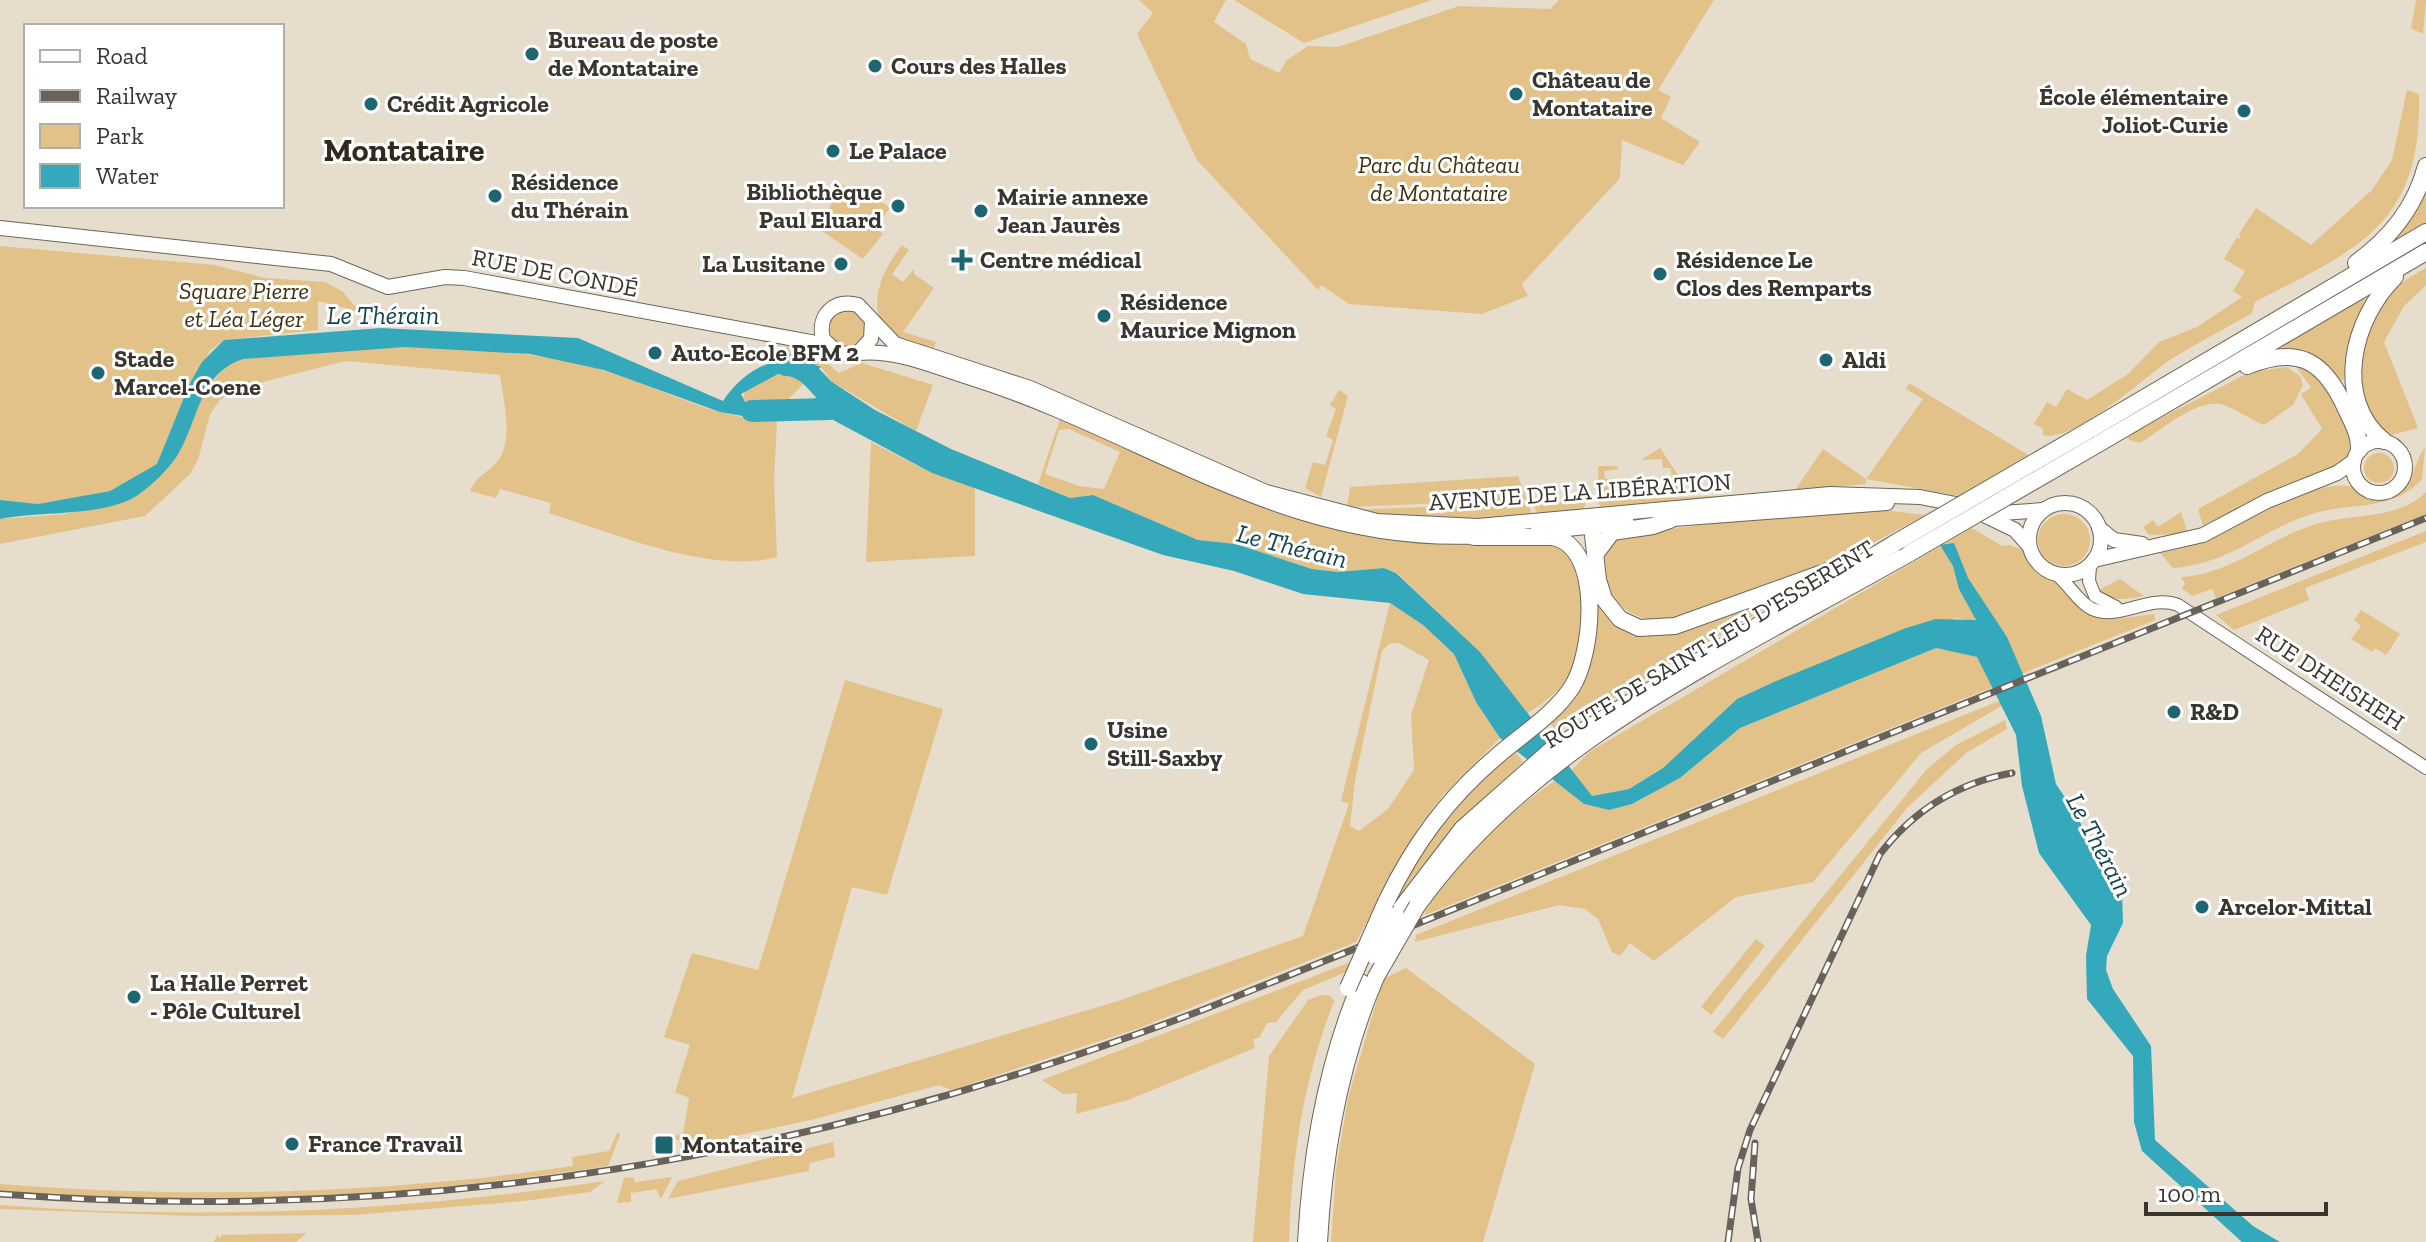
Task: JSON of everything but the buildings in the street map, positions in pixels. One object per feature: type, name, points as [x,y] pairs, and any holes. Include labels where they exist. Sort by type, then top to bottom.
[{"type":"main road","points":[[2289,313],[2392,232],[2412,203],[2426,166]]},
{"type":"main road","name":"RUE DE CONDÉ","points":[[0,228],[337,265],[382,286],[455,276],[827,345]]},
{"type":"main road","points":[[2093,438],[2289,313],[2426,232]]},
{"type":"main road","points":[[2190,390],[2420,255]]},
{"type":"main road","points":[[2310,484],[2340,481],[2382,494],[2402,481],[2404,458],[2395,446],[2367,426],[2353,384],[2364,322],[2375,300],[2420,255]]},
{"type":"main road","points":[[847,303],[861,307],[872,320],[871,339],[858,353],[843,355],[827,345],[822,322],[832,308],[847,303]]},
{"type":"main road","name":"AVENUE DE LA LIBÉRATION","points":[[872,320],[887,338],[902,347],[1030,388],[1266,492],[1337,519],[1466,527],[1853,494],[1920,497],[2002,513],[2043,510]]},
{"type":"main road","name":"RUE DE CONDÉ","points":[[769,335],[802,334],[822,322]]},
{"type":"main road","name":"AVENUE DE LA LIBÉRATION","points":[[858,353],[898,356],[1001,388],[1247,496],[1408,536],[1474,537],[1820,506],[1931,504],[1993,519],[2019,533],[2029,546]]},
{"type":"main road","points":[[1391,909],[1452,839],[1518,784],[1582,737],[1895,543],[2190,390],[2268,358],[2289,356],[2321,368],[2333,382],[2356,430],[2353,472],[2360,486]]},
{"type":"main road","name":"ROUTE DE SAINT-LEU D'ESSERENT","points":[[1582,737],[1910,553],[2093,438]]},
{"type":"main road","points":[[2170,545],[2119,541],[2099,528],[2090,513],[2074,504],[2060,504],[2043,510],[2031,526],[2029,546],[2037,563],[2056,574],[2074,574],[2114,553],[2170,545],[2212,532],[2267,501],[2337,473],[2372,442],[2384,441]]},
{"type":"main road","points":[[1306,1242],[1317,1138],[1338,1045],[1410,855],[1435,817],[1494,758],[1550,713],[1576,680],[1587,649],[1590,558],[1612,532],[1670,520]]},
{"type":"main road","points":[[1592,526],[1583,538],[1607,605],[1626,623],[1652,629],[1684,623],[1874,555]]},
{"type":"main road","points":[[2092,562],[2100,544],[2099,528]]},
{"type":"main road","points":[[1474,537],[1559,538],[1590,558]]},
{"type":"main road","points":[[1319,1242],[1327,1150],[1362,982],[1459,850],[1518,784]]},
{"type":"street","points":[[2092,562],[2089,581],[2095,596],[2110,605],[2127,607]]},
{"type":"street","name":"RUE DHEISHEH","points":[[2056,574],[2092,609],[2109,611],[2158,601],[2170,602],[2426,768]]},
{"type":"green space","name":"Parc du Château de Montataire","points":[[1139,0],[1226,0],[1214,22],[1246,44],[1250,59],[1279,73],[1287,60],[1308,46],[1338,47],[1459,6],[1550,9],[1559,0],[1714,0],[1658,90],[1671,97],[1661,118],[1700,142],[1683,165],[1622,140],[1620,178],[1522,284],[1528,296],[1482,314],[1349,304],[1321,285],[1318,290],[1197,160],[1137,34],[1153,13]]},
{"type":"green space","points":[[1234,0],[1432,0],[1304,43]]},
{"type":"green space","points":[[2416,0],[2426,0],[2423,34],[2411,28]]},
{"type":"green space","points":[[2407,90],[2419,94],[2417,139],[2409,175],[2396,204],[2377,227],[2325,265],[2255,302],[2252,313],[2170,360],[2090,420],[2057,435],[2043,435],[2043,429],[2034,424],[2047,402],[2056,407],[2067,389],[2087,400],[2128,374],[2159,342],[2197,327],[2242,297],[2233,291],[2245,271],[2224,259],[2237,237],[2241,239],[2239,234],[2256,208],[2311,245],[2372,190],[2392,160]]},
{"type":"green space","points":[[841,184],[891,207],[875,227],[883,234],[863,259],[819,229]]},
{"type":"green space","points":[[2426,184],[2426,224],[2387,245]]},
{"type":"green space","points":[[902,245],[909,250],[892,274],[903,282],[914,269],[914,274],[934,288],[903,332],[936,342],[934,348],[896,336],[885,327],[879,316],[878,291],[882,278]]},
{"type":"green space","name":"Stade Marcel-Coene","points":[[0,246],[215,265],[265,278],[325,282],[342,291],[360,312],[318,301],[318,330],[224,340],[211,350],[189,385],[157,464],[133,479],[110,491],[38,504],[0,500]]},
{"type":"green space","points":[[2426,268],[2426,285],[2404,306],[2384,342],[2418,428],[2387,436],[2365,410],[2360,393],[2358,375],[2364,339],[2378,307],[2388,294]]},
{"type":"green space","points":[[2366,296],[2352,335],[2344,380],[2338,381],[2281,350],[2281,346]]},
{"type":"green space","points":[[848,311],[860,317],[866,329],[860,341],[848,347],[836,341],[830,329],[836,317]]},
{"type":"green space","points":[[787,346],[810,349],[839,373],[862,363],[933,385],[916,431],[832,382],[821,367],[786,359]]},
{"type":"green space","points":[[405,347],[456,348],[557,359],[606,371],[711,409],[755,419],[777,420],[774,481],[777,557],[723,561],[693,556],[549,513],[551,503],[500,489],[496,498],[470,491],[476,481],[496,463],[504,449],[506,417],[500,375],[346,361],[243,387],[220,400],[210,414],[198,460],[190,474],[145,516],[0,544],[0,519],[65,514],[135,497],[197,403],[232,362],[264,355]]},
{"type":"green space","points":[[2293,362],[2323,378],[2351,434],[2351,450],[2346,461],[2203,526],[2198,509],[2298,454],[2322,429],[2301,394],[2311,388]]},
{"type":"green space","points":[[2287,367],[2300,376],[2303,385],[2293,405],[2264,425],[2224,405],[2209,404],[2188,412],[2140,443],[2129,440],[2128,435],[2250,372]]},
{"type":"green space","points":[[782,372],[795,372],[805,382],[782,406],[742,402],[745,391]]},
{"type":"green space","points":[[1909,383],[2030,456],[1959,496],[1866,479],[1923,399],[1906,389]]},
{"type":"green space","points":[[1339,390],[1348,396],[1321,497],[1305,488],[1313,462],[1325,465],[1333,440],[1326,436],[1336,409],[1330,405]]},
{"type":"green space","points":[[1060,419],[1228,493],[1316,524],[1360,535],[1424,544],[1558,543],[1575,560],[1581,575],[1578,655],[1565,681],[1526,714],[1480,652],[1396,572],[1384,568],[1338,572],[1312,569],[1236,544],[1198,540],[1093,495],[1070,498],[1038,484]],"holes":[[[1069,429],[1120,452],[1104,489],[1079,486],[1045,474],[1059,430]]]},
{"type":"green space","points":[[871,442],[932,473],[975,486],[975,556],[866,562]]},
{"type":"green space","points":[[1660,448],[1690,493],[1599,497],[1598,466],[1618,466],[1618,469],[1604,471],[1605,479],[1614,479],[1615,488],[1672,484],[1671,468],[1663,468],[1662,459],[1641,460]]},
{"type":"green space","points":[[2425,448],[2422,479],[2398,497],[2312,514],[2229,553],[2193,565],[2173,568],[2160,553],[2201,542],[2275,504],[2315,489],[2347,486],[2378,499],[2390,497],[2407,485]]},
{"type":"green space","points":[[1823,449],[1866,479],[1866,484],[1795,490]]},
{"type":"green space","points":[[2379,453],[2390,457],[2394,468],[2390,479],[2379,483],[2368,479],[2364,468],[2368,457]]},
{"type":"green space","points":[[1518,476],[1527,500],[1347,507],[1350,487]]},
{"type":"green space","points":[[2426,492],[2426,514],[2216,598],[2212,589],[2192,596],[2182,588],[2185,584],[2181,577],[2218,569],[2302,529],[2403,507]]},
{"type":"green space","points":[[1754,494],[1602,508],[1597,501]]},
{"type":"green space","points":[[1586,501],[1583,511],[1537,514],[1533,503]]},
{"type":"green space","points":[[1528,503],[1533,518],[1434,523],[1347,510]]},
{"type":"green space","points":[[1866,508],[1925,515],[1858,551],[1669,620],[1640,617],[1628,611],[1610,591],[1605,579],[1606,549],[1623,535],[1825,509]]},
{"type":"green space","points":[[2181,512],[2188,534],[2149,535],[2143,527],[2153,520],[2158,527]]},
{"type":"green space","points":[[2064,514],[2082,522],[2090,540],[2082,558],[2064,566],[2046,558],[2038,540],[2046,522]]},
{"type":"green space","points":[[1972,528],[2002,546],[2023,550],[2035,571],[2059,583],[2087,613],[2115,619],[2154,614],[2155,620],[2021,674],[2006,640],[1996,628],[1976,617],[1974,621],[1956,618],[1737,699],[1663,768],[1629,789],[1592,796],[1570,772],[1589,752]]},
{"type":"green space","points":[[2426,531],[2426,542],[2305,588],[2309,600],[2234,630],[2216,615]]},
{"type":"green space","points":[[1593,579],[1641,635],[1675,633],[1795,590],[1556,732],[1551,724],[1577,689],[1591,657],[1595,622]]},
{"type":"green space","points":[[2120,579],[2144,596],[2115,598],[2099,590]]},
{"type":"green space","points":[[1390,603],[1423,625],[1454,654],[1476,702],[1500,738],[1443,795],[1418,828],[1356,942],[1139,1028],[952,1090],[939,1085],[815,1119],[681,1148],[680,1140],[674,1140],[673,1136],[683,1134],[689,1098],[675,1092],[690,1045],[664,1037],[692,953],[758,970],[845,680],[943,709],[887,895],[852,887],[792,1098],[1118,1001],[1303,936],[1349,804],[1341,801]],"holes":[[[1399,643],[1429,660],[1411,715],[1414,770],[1388,809],[1359,831],[1350,826],[1355,781],[1382,651],[1389,644]]]},
{"type":"green space","points":[[2361,610],[2400,634],[2386,655],[2375,648],[2372,652],[2351,639],[2361,626],[2354,620]]},
{"type":"green space","points":[[1936,648],[1978,657],[1993,687],[1425,915],[1426,907],[1486,838],[1518,808],[1555,781],[1584,804],[1609,810],[1632,804],[1680,778],[1740,728]]},
{"type":"green space","points":[[1999,701],[2003,705],[1921,753],[1813,882],[1736,897],[1654,961],[1630,943],[1620,956],[1612,952],[1598,919],[1585,909],[1559,905],[1415,942],[1416,935]]},
{"type":"green space","points":[[2005,720],[2007,729],[1966,753],[1907,808],[1723,1039],[1713,1032],[1927,769],[1956,745]]},
{"type":"green space","points":[[1513,748],[1523,762],[1456,827],[1397,900],[1393,898],[1437,822]]},
{"type":"green space","points":[[1756,939],[1765,946],[1711,1015],[1701,1007]]},
{"type":"green space","points":[[1351,962],[1346,972],[1303,990],[1276,1022],[1267,1023],[1259,1038],[1253,1039],[1255,1048],[1128,1100],[1076,1114],[1077,1093],[1063,1094],[1042,1080]]},
{"type":"green space","points":[[1406,968],[1535,1064],[1483,1242],[1331,1242],[1336,1170],[1348,1098],[1383,979]]},
{"type":"green space","points":[[1321,995],[1331,996],[1334,1001],[1314,1061],[1301,1119],[1289,1242],[1253,1242],[1269,1056],[1308,1000]]},
{"type":"green space","points":[[618,1131],[620,1135],[608,1166],[457,1185],[381,1192],[228,1198],[76,1196],[0,1191],[0,1184],[215,1192],[431,1183],[573,1166],[572,1157],[609,1151]]},
{"type":"green space","points":[[833,1142],[835,1157],[810,1163],[809,1171],[668,1199],[678,1181]]},
{"type":"green space","points":[[633,1177],[635,1182],[672,1177],[661,1199],[656,1189],[631,1193],[631,1202],[617,1203],[624,1178]]},
{"type":"green space","points":[[605,1181],[590,1192],[524,1201],[354,1215],[195,1216],[0,1209],[0,1205],[152,1212],[303,1210],[454,1200]]},
{"type":"green space","points":[[307,1233],[296,1242],[214,1242],[217,1235],[221,1239],[221,1235]]},
{"type":"water","points":[[381,328],[578,338],[723,401],[743,379],[766,364],[792,360],[821,367],[805,382],[795,372],[778,374],[741,394],[746,404],[782,406],[777,420],[771,421],[720,412],[604,370],[530,354],[405,347],[243,359],[228,366],[208,387],[177,456],[138,495],[108,507],[0,519],[0,500],[38,504],[110,491],[157,464],[189,385],[202,362],[224,340]]},
{"type":"water","points":[[832,382],[875,410],[951,449],[1070,498],[1093,495],[1198,540],[1236,544],[1312,569],[1338,572],[1384,568],[1396,573],[1480,652],[1592,796],[1629,789],[1663,768],[1737,699],[1774,682],[1906,628],[1936,619],[1976,620],[1959,589],[1953,566],[1940,545],[1954,543],[1968,578],[2007,637],[2041,716],[2056,784],[2078,817],[2090,846],[2122,891],[2123,923],[2107,956],[2106,970],[2113,989],[2151,1046],[2155,1140],[2253,1226],[2280,1242],[2242,1242],[2142,1151],[2134,1122],[2133,1056],[2087,999],[2086,956],[2091,925],[2039,853],[2022,786],[2016,735],[1977,657],[1936,648],[1740,728],[1680,778],[1632,804],[1609,810],[1584,804],[1500,738],[1476,702],[1454,654],[1423,625],[1390,603],[1303,594],[1234,571],[1163,555],[932,473],[822,414],[795,418]]},
{"type":"waterway","name":"Le Thérain","points":[[786,365],[795,366],[810,375],[843,407]]},
{"type":"waterway","name":"Le Thérain","points":[[752,411],[829,409]]},
{"type":"railway","points":[[0,1194],[157,1201],[311,1199],[463,1189],[613,1169],[762,1142],[910,1106],[1058,1061],[1205,1009],[2426,518]]},
{"type":"railway","points":[[1728,1242],[1738,1168],[1750,1130],[1880,854],[1907,824],[1938,801],[1973,784],[2012,773]]},
{"type":"railway","points":[[1755,1143],[1751,1199],[1758,1242]]},
{"type":"place","name":"Bureau de poste de Montataire","points":[[532,54]]},
{"type":"place","name":"Cours des Halles","points":[[875,66]]},
{"type":"place","name":"Château de Montataire","points":[[1516,94]]},
{"type":"place","name":"Crédit Agricole","points":[[371,104]]},
{"type":"place","name":"École élémentaire Joliot-Curie","points":[[2244,111]]},
{"type":"place","name":"Le Palace","points":[[833,151]]},
{"type":"place","name":"Résidence du Thérain","points":[[495,196]]},
{"type":"place","name":"Bibliothèque Paul Eluard","points":[[898,206]]},
{"type":"place","name":"Mairie annexe Jean Jaurès","points":[[981,211]]},
{"type":"place","name":"Centre médical","points":[[962,260]]},
{"type":"place","name":"La Lusitane","points":[[841,264]]},
{"type":"place","name":"Résidence Le Clos des Remparts","points":[[1660,274]]},
{"type":"place","name":"Résidence Maurice Mignon","points":[[1104,316]]},
{"type":"place","name":"Auto-Ecole BFM 2","points":[[655,353]]},
{"type":"place","name":"Aldi","points":[[1826,360]]},
{"type":"place","name":"Stade Marcel-Coene","points":[[98,373]]},
{"type":"place","name":"R&D","points":[[2174,712]]},
{"type":"place","name":"Usine Still-Saxby","points":[[1091,744]]},
{"type":"place","name":"Arcelor-Mittal","points":[[2202,907]]},
{"type":"place","name":"La Halle Perret - Pôle Culturel","points":[[134,997]]},
{"type":"place","name":"France Travail","points":[[292,1144]]},
{"type":"place","name":"Montataire","points":[[664,1145]]},
{"type":"district","name":"Montataire","points":[[404,150]]},
{"type":"park label","name":"Square Pierre et Léa Léger","points":[[244,305]]}]
